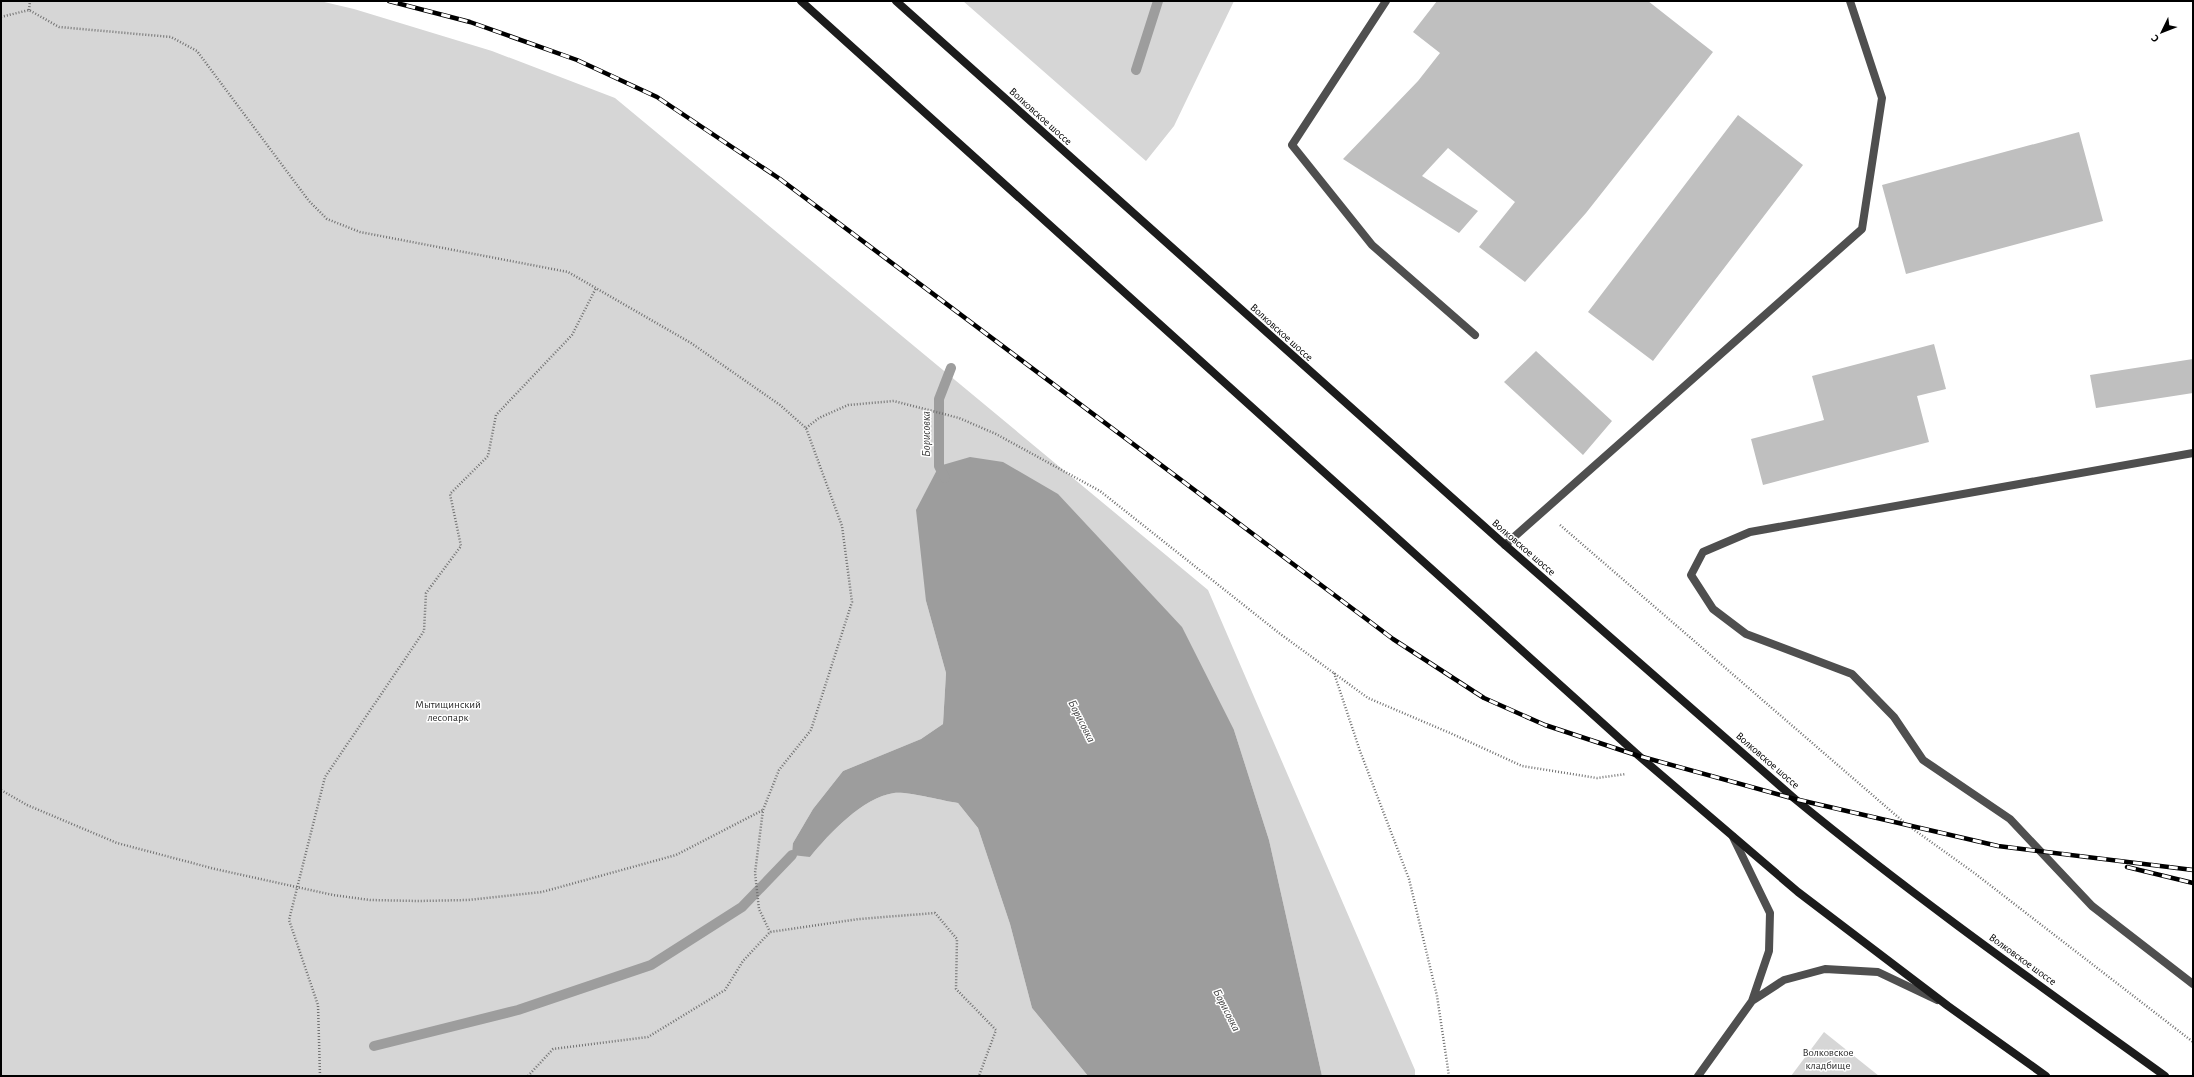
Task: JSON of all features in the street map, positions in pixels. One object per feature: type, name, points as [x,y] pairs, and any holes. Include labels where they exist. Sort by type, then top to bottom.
[{"type":"main road","points":[[801,1],[1656,770],[1798,892],[1948,1006],[2046,1076]]},
{"type":"main road","name":"Волковское шоссе","points":[[896,1],[1506,545],[1702,718],[1842,837],[1990,949],[2165,1076]]},
{"type":"street","points":[[1386,1],[1292,145],[1372,245],[1475,335]]},
{"type":"street","points":[[1506,545],[1862,229],[1882,98],[1850,1]]},
{"type":"street","points":[[2193,453],[1750,532],[1703,552],[1691,575],[1712,609],[1746,634],[1852,674],[1894,716],[1923,760],[2010,819],[2092,906],[2193,984]]},
{"type":"street","points":[[1698,1076],[1752,1001],[1769,951],[1770,913],[1733,836]]},
{"type":"street","points":[[1752,1001],[1784,980],[1825,969],[1878,972],[1948,1006]]},
{"type":"path","points":[[29,10],[30,1]]},
{"type":"path","points":[[1,17],[29,10],[59,27],[171,37],[197,52],[309,201],[328,219],[360,232],[568,272],[691,343],[780,405],[806,428],[842,526],[852,602],[811,730],[779,770],[763,810],[755,873],[759,909],[770,932]]},
{"type":"path","points":[[320,1076],[318,1005],[289,920],[324,777],[424,631],[426,593],[462,546],[450,494],[488,456],[496,415],[572,335],[596,288]]},
{"type":"path","points":[[806,428],[820,418],[848,405],[894,401],[960,418],[996,434],[1100,491],[1278,634],[1368,698],[1522,766],[1597,778],[1656,770]]},
{"type":"path","points":[[1544,511],[1906,824],[1974,872],[2193,1042]]},
{"type":"path","points":[[1333,673],[1360,752],[1409,879],[1437,996],[1448,1076]]},
{"type":"path","points":[[1,790],[28,805],[117,843],[215,869],[333,895],[370,900],[468,900],[542,892],[676,855],[763,810]]},
{"type":"path","points":[[528,1076],[553,1048],[648,1037],[725,990],[743,961],[770,932],[859,919],[935,913],[957,939],[956,989],[996,1030],[979,1076]]},
{"type":"green space","name":"Мытищинский лесопарк","points":[[1,1],[320,1],[354,9],[492,51],[615,98],[1208,590],[1415,1070],[1415,1076],[1322,1076],[1269,840],[1234,730],[926,601],[946,673],[943,724],[921,739],[843,771],[813,809],[793,843],[810,857],[837,828],[859,809],[870,801],[894,793],[916,795],[958,803],[978,828],[1010,924],[1032,1008],[1088,1076],[1,1076]]},
{"type":"green space","points":[[963,1],[1234,1],[1174,126],[1146,161]]},
{"type":"green space","name":"Волковское кладбище","points":[[1824,1032],[1879,1076],[1791,1076]]},
{"type":"water","points":[[970,457],[1003,462],[1058,494],[1182,627],[1234,730],[1269,840],[1322,1076],[1088,1076],[1032,1008],[1010,924],[978,828],[958,803],[907,793],[894,793],[882,796],[870,801],[848,818],[810,857],[792,855],[793,843],[813,809],[843,771],[921,739],[943,724],[946,673],[926,601],[916,510],[939,466]]},
{"type":"building","points":[[1437,1],[1648,1],[1713,52],[1586,213],[1525,282],[1479,247],[1515,202],[1448,148],[1422,176],[1478,211],[1459,233],[1343,159],[1418,81],[1440,53],[1413,32]]},
{"type":"building","points":[[1738,115],[1803,165],[1653,361],[1588,312]]},
{"type":"building","points":[[2079,132],[2103,221],[1906,274],[1882,185]]},
{"type":"building","points":[[1934,344],[1946,389],[1917,396],[1929,442],[1763,485],[1751,439],[1824,420],[1812,376]]},
{"type":"building","points":[[1536,351],[1612,421],[1583,455],[1504,382]]},
{"type":"building","points":[[2193,359],[2193,393],[2096,408],[2090,375]]},
{"type":"waterway","name":"Борисовка","points":[[1136,70],[1158,1]]},
{"type":"waterway","name":"Борисовка","points":[[945,478],[939,466],[939,399],[951,368]]},
{"type":"waterway","points":[[374,1046],[518,1010],[651,965],[742,907],[792,855]]},
{"type":"railway","points":[[389,1],[470,22],[577,60],[657,97],[780,179],[1393,639],[1484,698],[1545,725],[1639,756],[1795,799],[1998,846],[2193,870]]},
{"type":"railway","points":[[2127,867],[2193,883]]}]
